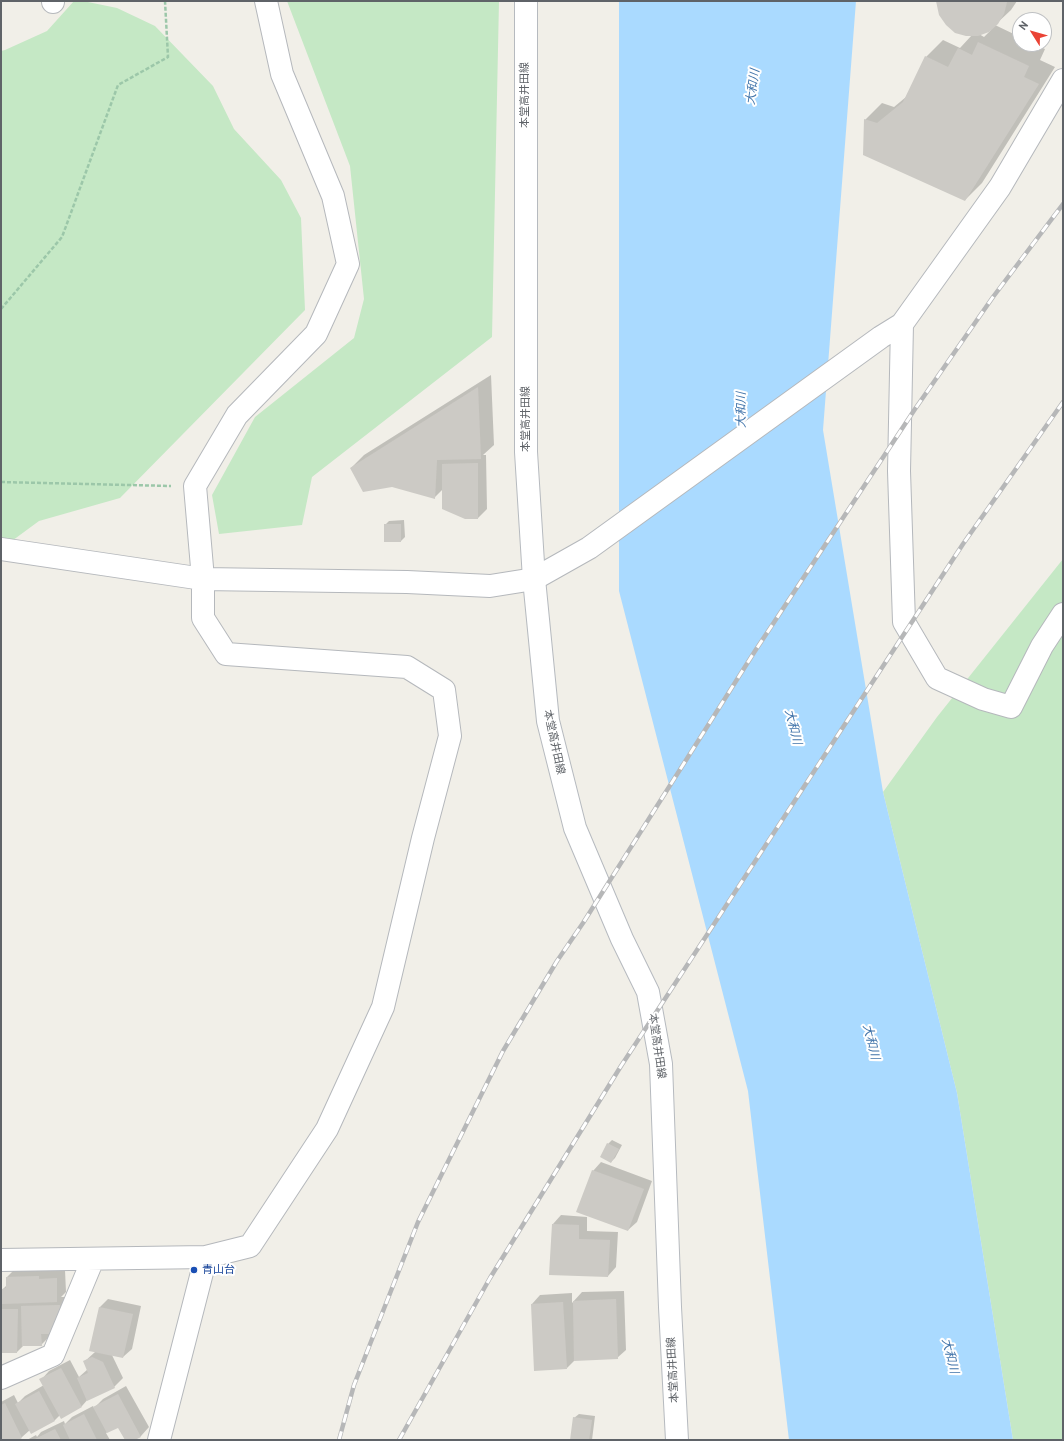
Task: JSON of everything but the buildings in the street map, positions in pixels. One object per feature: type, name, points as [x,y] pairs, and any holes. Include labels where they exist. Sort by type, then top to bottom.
[{"type":"street","points":[[1,1260],[206,1257],[250,1246],[327,1130],[383,1007],[423,838],[450,736],[444,690],[407,667],[226,654],[203,618],[203,578],[195,486],[237,415],[316,334],[348,264],[333,196],[282,74],[266,1]]},
{"type":"street","name":"本堂高井田線","points":[[526,1],[526,452],[534,579],[548,721],[575,828],[622,939],[648,992],[661,1064],[670,1307],[677,1440]]},
{"type":"street","points":[[1,549],[203,578],[407,582],[490,586],[534,579],[589,548],[881,337],[902,324],[1000,187],[1063,80]]},
{"type":"street","points":[[902,324],[899,471],[904,622],[937,678],[983,699],[1011,707],[1042,646],[1063,614]]},
{"type":"street","points":[[159,1440],[206,1257]]},
{"type":"street","points":[[1,1378],[53,1355],[93,1258]]},
{"type":"path","points":[[1,309],[62,237],[118,85],[168,57],[165,1]]},
{"type":"path","points":[[1,482],[195,486]]},
{"type":"green space","points":[[74,1],[83,1],[117,8],[155,26],[213,86],[234,129],[281,180],[301,218],[305,310],[120,498],[39,521],[1,548],[1,51],[47,31]]},
{"type":"green space","points":[[287,1],[499,1],[492,337],[312,477],[302,525],[219,534],[212,495],[255,417],[354,338],[364,299],[350,166]]},
{"type":"green space","points":[[1063,559],[1063,1440],[1013,1440],[957,1093],[883,792],[937,717]]},
{"type":"water","name":"大和川","points":[[619,1],[856,1],[823,430],[883,792],[957,1093],[1013,1440],[789,1440],[748,1091],[619,591]]},
{"type":"railway","points":[[339,1440],[354,1385],[418,1222],[503,1051],[557,961],[583,923],[755,651],[915,409],[993,297],[1063,204]]},
{"type":"railway","points":[[399,1440],[490,1278],[621,1066],[963,544],[1063,402]]},
{"type":"place","name":"青山台","points":[[194,1270]]}]
